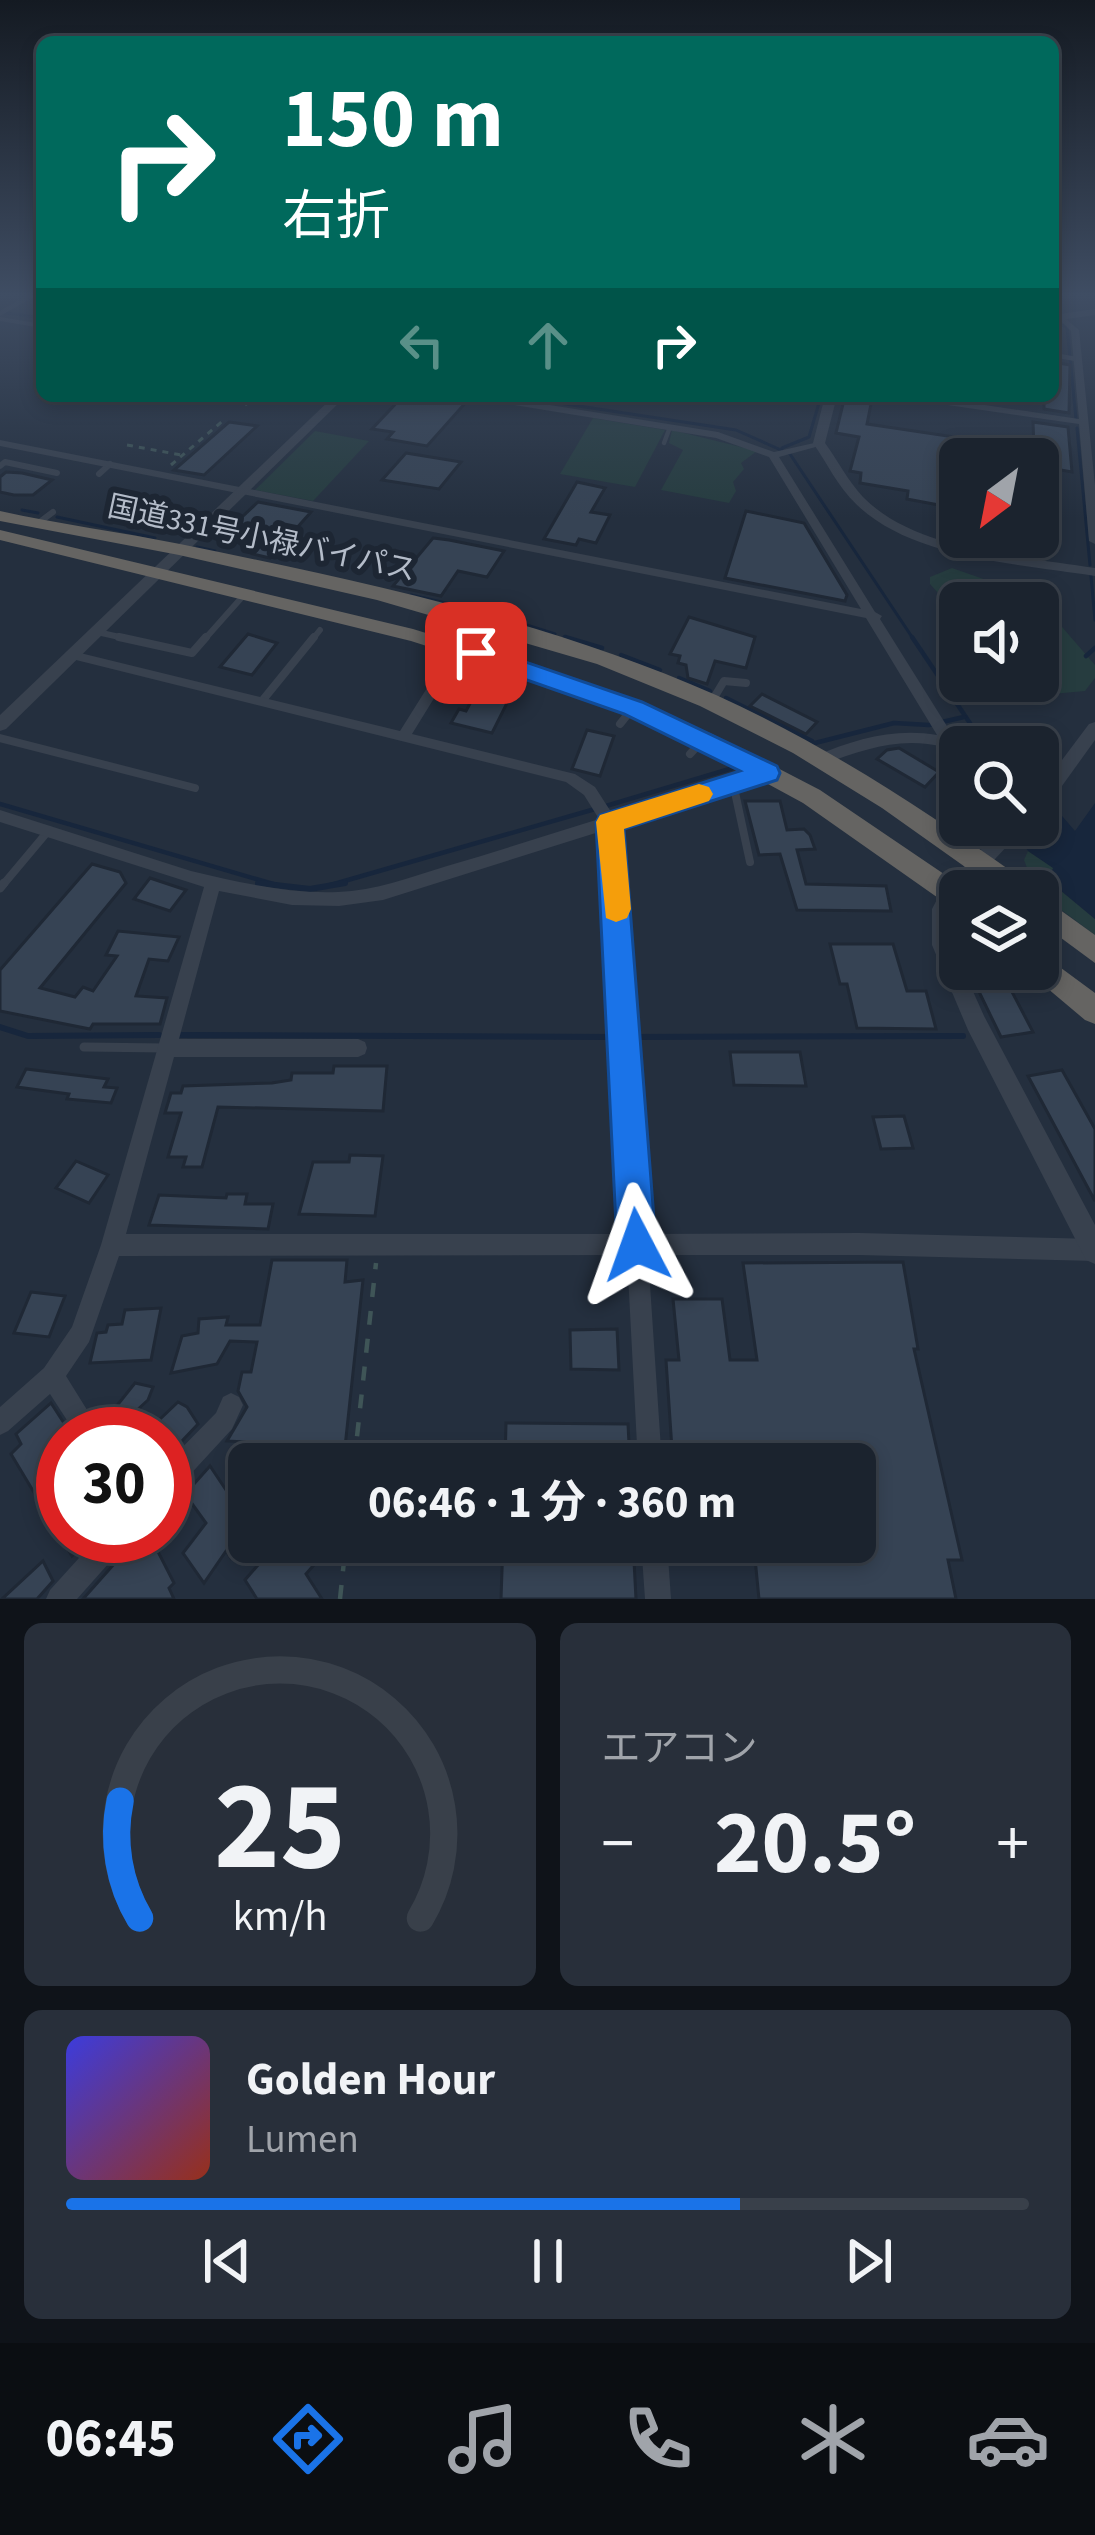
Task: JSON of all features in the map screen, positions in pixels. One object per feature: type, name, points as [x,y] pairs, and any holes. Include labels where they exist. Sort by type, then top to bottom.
[{"type":"highway","name":"国道331号小禄バイパス","points":[[0,516],[453,607],[611,654],[666,676],[890,792],[990,870]]},
{"type":"highway","name":"国道331号小禄バイパス","points":[[0,535],[459,648],[767,773],[844,828],[939,885]]},
{"type":"highway","points":[[1059,922],[1095,951]]},
{"type":"highway","points":[[1059,980],[1095,1012]]},
{"type":"street","points":[[1075,369],[1090,448],[1095,541]]},
{"type":"street","points":[[0,725],[334,402]]},
{"type":"street","points":[[514,402],[741,440],[773,455],[876,616],[939,726]]},
{"type":"street","points":[[829,402],[819,443],[861,503],[894,527],[940,542],[1095,572]]},
{"type":"street","points":[[947,402],[1085,422]]},
{"type":"street","points":[[1085,422],[1095,411]]},
{"type":"street","points":[[0,443],[876,616]]},
{"type":"street","points":[[773,455],[819,443]]},
{"type":"street","points":[[404,736],[459,648]]},
{"type":"street","points":[[72,656],[570,778],[598,800],[609,820],[649,1443]]},
{"type":"street","points":[[1059,779],[1095,728]]},
{"type":"street","points":[[821,760],[892,735],[939,738]]},
{"type":"street","points":[[0,816],[214,881],[297,901],[362,899],[767,773]]},
{"type":"street","points":[[972,870],[994,846]]},
{"type":"street","points":[[0,1423],[52,1376],[81,1334],[112,1246],[214,881]]},
{"type":"street","points":[[112,1246],[859,1244],[1095,1251],[962,990]]},
{"type":"street","points":[[170,1048],[358,1048]]},
{"type":"street","points":[[52,1376],[72,1407]]},
{"type":"street","points":[[192,1455],[224,1421],[231,1405]]},
{"type":"street","points":[[59,1599],[92,1563]]},
{"type":"street","points":[[655,1563],[658,1599]]},
{"type":"lane","points":[[664,443],[670,427]]},
{"type":"lane","points":[[0,466],[5,462],[57,473]]},
{"type":"lane","points":[[99,474],[110,464]]},
{"type":"lane","points":[[36,525],[53,512]]},
{"type":"lane","points":[[96,632],[192,653],[243,596]]},
{"type":"lane","points":[[262,701],[320,630]]},
{"type":"lane","points":[[711,702],[724,680],[746,683]]},
{"type":"lane","points":[[0,738],[195,788]]},
{"type":"lane","points":[[733,783],[750,862]]},
{"type":"lane","points":[[0,888],[49,830]]},
{"type":"lane","points":[[84,1047],[170,1048]]},
{"type":"path","points":[[245,405],[249,402]]},
{"type":"path","points":[[161,474],[225,419]]},
{"type":"path","points":[[127,445],[183,456]]},
{"type":"path","points":[[357,1443],[377,1246]]},
{"type":"path","points":[[340,1599],[344,1563]]},
{"type":"green space","points":[[593,418],[665,430],[635,487],[560,474]]},
{"type":"green space","points":[[672,430],[757,451],[741,463],[744,469],[733,482],[736,491],[729,503],[661,490],[683,450],[669,443]]},
{"type":"green space","points":[[315,431],[369,441],[313,501],[255,490]]},
{"type":"green space","points":[[952,568],[992,582],[939,582],[939,594],[930,577]]},
{"type":"green space","points":[[1059,623],[1095,665],[1095,678],[1085,691],[1059,693]]},
{"type":"green space","points":[[1028,851],[1054,868],[1028,870],[1024,860]]},
{"type":"green space","points":[[1059,889],[1095,919],[1095,935],[1059,908]]},
{"type":"water","points":[[1095,803],[1095,919],[1059,889],[1059,870],[1025,846],[1059,846],[1059,812],[1075,831]]},
{"type":"building","points":[[1059,369],[1070,369],[1069,413],[1044,409],[1044,402],[1059,402]]},
{"type":"building","points":[[397,402],[466,402],[427,446],[387,439],[393,432],[372,429]]},
{"type":"building","points":[[844,402],[871,404],[867,424],[961,438],[939,438],[939,505],[907,499],[908,491],[860,483],[861,473],[850,471],[859,437],[836,433]]},
{"type":"building","points":[[229,422],[257,426],[204,475],[174,470]]},
{"type":"building","points":[[1033,422],[1068,427],[1072,472],[1059,470],[1059,438],[1034,438]]},
{"type":"building","points":[[406,453],[461,462],[439,489],[382,480]]},
{"type":"building","points":[[6,472],[52,480],[33,495],[14,495],[0,492],[0,477]]},
{"type":"building","points":[[577,482],[605,488],[591,512],[610,515],[596,543],[544,539]]},
{"type":"building","points":[[258,502],[311,512],[270,558],[253,554],[266,540],[227,531]]},
{"type":"building","points":[[746,511],[804,523],[847,595],[845,601],[725,578]]},
{"type":"building","points":[[433,538],[504,551],[487,577],[458,571],[441,596],[393,586]]},
{"type":"building","points":[[689,617],[755,637],[746,668],[715,661],[707,684],[688,678],[686,665],[678,663],[680,656],[670,654]]},
{"type":"building","points":[[248,634],[277,643],[252,675],[220,667]]},
{"type":"building","points":[[485,676],[517,683],[492,733],[451,723],[459,709],[466,711]]},
{"type":"building","points":[[762,694],[817,722],[806,734],[750,706]]},
{"type":"building","points":[[587,730],[614,736],[600,776],[572,769]]},
{"type":"building","points":[[899,748],[939,772],[925,787],[877,759]]},
{"type":"building","points":[[745,801],[780,801],[787,830],[804,829],[810,835],[815,849],[797,850],[806,884],[886,886],[891,911],[797,910],[780,854],[759,855]]},
{"type":"building","points":[[92,864],[120,872],[126,883],[40,988],[75,997],[83,987],[93,991],[117,956],[106,955],[118,931],[179,937],[168,961],[149,959],[136,996],[167,998],[160,1024],[93,1024],[90,1029],[0,1011],[0,970]]},
{"type":"building","points":[[150,878],[186,890],[170,911],[134,899]]},
{"type":"building","points":[[830,944],[893,944],[907,991],[926,991],[936,1029],[857,1028],[847,984],[840,984]]},
{"type":"building","points":[[978,990],[1011,990],[1033,1032],[1001,1037]]},
{"type":"building","points":[[730,1052],[800,1052],[806,1086],[734,1085]]},
{"type":"building","points":[[334,1066],[387,1066],[383,1111],[218,1107],[202,1167],[183,1167],[186,1157],[168,1157],[181,1113],[165,1113],[171,1093],[181,1093],[183,1086],[272,1083],[291,1080],[292,1073],[333,1073]]},
{"type":"building","points":[[26,1069],[108,1079],[104,1087],[117,1088],[111,1103],[67,1099],[69,1094],[17,1087]]},
{"type":"building","points":[[1062,1070],[1095,1129],[1095,1201],[1028,1076]]},
{"type":"building","points":[[904,1116],[913,1148],[881,1149],[873,1117]]},
{"type":"building","points":[[350,1155],[383,1156],[375,1216],[299,1214],[313,1162],[349,1162]]},
{"type":"building","points":[[76,1161],[108,1175],[89,1203],[56,1188]]},
{"type":"building","points":[[227,1194],[247,1194],[245,1204],[273,1204],[268,1229],[149,1225],[159,1195],[226,1198]]},
{"type":"building","points":[[272,1260],[347,1260],[345,1282],[363,1280],[345,1443],[227,1441],[247,1407],[238,1391],[242,1372],[251,1372],[257,1342],[230,1341],[217,1364],[171,1373],[182,1336],[198,1333],[199,1319],[228,1317],[226,1325],[260,1325]]},
{"type":"building","points":[[903,1262],[918,1349],[914,1349],[962,1560],[948,1560],[956,1599],[759,1599],[755,1563],[876,1563],[876,1443],[672,1443],[666,1360],[679,1360],[673,1299],[722,1299],[730,1360],[757,1360],[743,1263]]},
{"type":"building","points":[[31,1292],[65,1296],[49,1337],[14,1333]]},
{"type":"building","points":[[161,1308],[151,1360],[90,1363],[97,1333],[106,1332],[108,1325],[122,1324],[125,1310]]},
{"type":"building","points":[[617,1329],[619,1370],[571,1369],[570,1330]]},
{"type":"building","points":[[135,1383],[153,1387],[140,1407],[116,1407]]},
{"type":"building","points":[[36,1416],[36,1496],[11,1454],[21,1444],[16,1434]]},
{"type":"building","points":[[506,1423],[628,1424],[629,1443],[506,1443]]},
{"type":"building","points":[[210,1466],[228,1493],[228,1554],[204,1583],[190,1563],[192,1541],[206,1523],[192,1504],[192,1486]]},
{"type":"building","points":[[44,1563],[53,1581],[37,1599],[2,1599]]},
{"type":"building","points":[[115,1563],[164,1563],[174,1583],[169,1588],[174,1599],[83,1599]]},
{"type":"building","points":[[260,1563],[316,1563],[306,1574],[322,1599],[257,1599],[245,1580]]},
{"type":"building","points":[[502,1563],[634,1563],[636,1599],[501,1599]]},
{"type":"waterway","points":[[1071,369],[1076,419]]},
{"type":"waterway","points":[[552,402],[736,430],[790,454],[912,637]]},
{"type":"waterway","points":[[782,448],[809,437],[819,402]]},
{"type":"waterway","points":[[1077,428],[1090,565]]},
{"type":"waterway","points":[[22,510],[38,513]]},
{"type":"waterway","points":[[57,517],[155,538]]},
{"type":"waterway","points":[[197,547],[215,551]]},
{"type":"waterway","points":[[1091,576],[1095,620]]},
{"type":"waterway","points":[[411,595],[450,604]]},
{"type":"waterway","points":[[459,606],[495,615]]},
{"type":"waterway","points":[[505,618],[555,634]]},
{"type":"waterway","points":[[575,640],[565,637],[602,648]]},
{"type":"waterway","points":[[912,637],[972,726]]},
{"type":"waterway","points":[[1086,656],[1095,648]]},
{"type":"waterway","points":[[621,655],[660,670]]},
{"type":"waterway","points":[[679,678],[710,691]]},
{"type":"waterway","points":[[726,698],[812,741]]},
{"type":"waterway","points":[[811,744],[894,723],[929,725],[964,717]]},
{"type":"waterway","points":[[606,806],[733,768]]},
{"type":"waterway","points":[[0,804],[277,885]]},
{"type":"waterway","points":[[327,886],[595,809]]},
{"type":"waterway","points":[[258,883],[277,885]]},
{"type":"waterway","points":[[277,885],[310,889],[345,883]]},
{"type":"waterway","points":[[0,1027],[28,1036],[159,1035]]},
{"type":"waterway","points":[[179,1035],[612,1037]]},
{"type":"waterway","points":[[629,1037],[963,1036]]},
{"type":"slow traffic","points":[[616,909],[610,822],[699,794]]},
{"type":"route","points":[[476,653],[633,708],[767,773],[610,822],[637,1245]]}]
